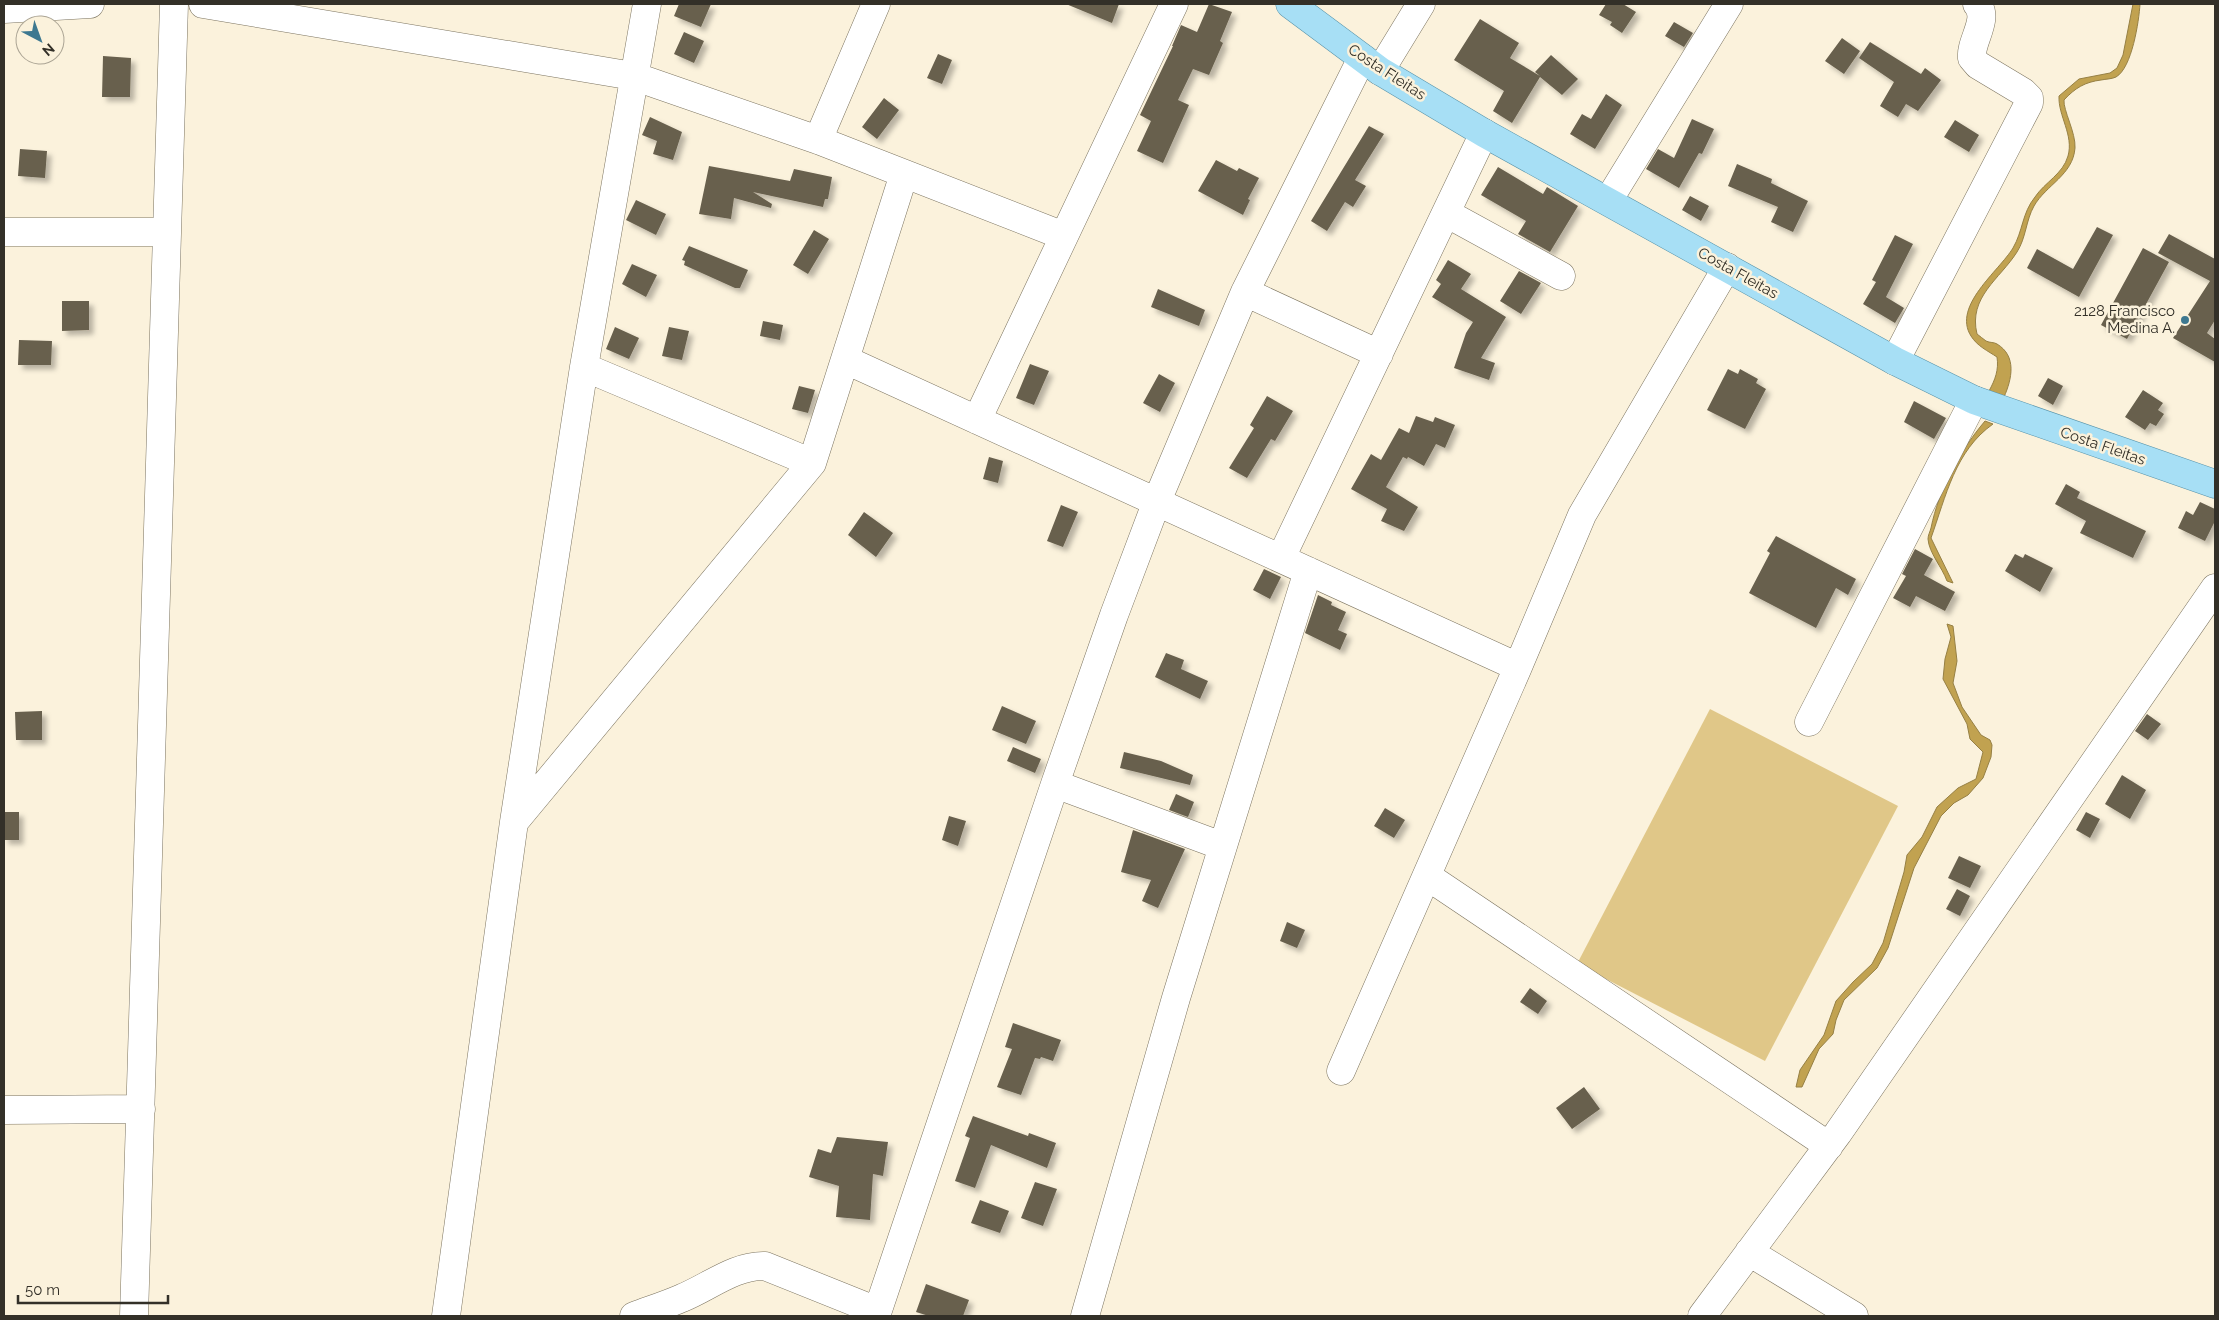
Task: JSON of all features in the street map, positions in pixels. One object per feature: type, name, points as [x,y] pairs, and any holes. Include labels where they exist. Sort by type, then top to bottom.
[{"type":"main road","name":"Costa Fleitas","points":[[1290,4],[1371,64],[1484,133],[1895,360],[1974,400],[2215,484]]},
{"type":"street","points":[[4,9],[90,4]]},
{"type":"street","points":[[134,1316],[174,4]]},
{"type":"street","points":[[203,4],[633,76],[818,140],[1064,236]]},
{"type":"street","points":[[446,1316],[514,822],[584,368],[633,76],[647,4]]},
{"type":"street","points":[[818,140],[876,4]]},
{"type":"street","points":[[977,420],[1174,4]]},
{"type":"street","points":[[634,1316],[682,1298],[723,1278],[754,1266],[765,1266],[876,1314],[1055,784],[1114,615],[1157,501],[1245,292],[1371,64],[1421,4]]},
{"type":"street","points":[[1608,201],[1728,4]]},
{"type":"street","points":[[1895,360],[2029,103],[2029,98],[2023,92],[1978,65],[1972,58],[1973,46],[1982,18],[1981,8],[1977,4]]},
{"type":"street","points":[[1281,558],[1484,133]]},
{"type":"street","points":[[514,822],[812,464],[904,174]]},
{"type":"street","points":[[1446,213],[1561,276]]},
{"type":"street","points":[[4,232],[167,232]]},
{"type":"street","points":[[1341,1071],[1518,667],[1582,515],[1726,267]]},
{"type":"street","points":[[1245,292],[1379,354]]},
{"type":"street","points":[[846,360],[1518,667]]},
{"type":"street","points":[[584,368],[812,464]]},
{"type":"street","points":[[1809,722],[1974,400]]},
{"type":"street","points":[[1086,1316],[1173,1007],[1308,571]]},
{"type":"street","points":[[1702,1316],[1829,1146],[2215,588]]},
{"type":"street","points":[[1055,784],[1222,846]]},
{"type":"street","points":[[1427,876],[1829,1146]]},
{"type":"street","points":[[4,1110],[141,1110]]},
{"type":"street","points":[[1749,1252],[1854,1316]]},
{"type":"shaded area","points":[[2133,4],[2140,4],[2136,32],[2134,44],[2122,72],[2111,79],[2085,84],[2072,92],[2064,100],[2065,110],[2075,142],[2073,157],[2064,173],[2034,206],[2020,247],[1987,289],[1977,309],[1975,321],[1977,334],[1986,341],[1996,343],[2008,355],[2010,361],[2011,375],[2004,397],[1989,391],[1996,375],[1997,357],[1973,340],[1967,325],[1968,313],[1972,301],[1980,289],[2013,248],[2031,203],[2066,162],[2069,141],[2059,103],[2059,96],[2079,79],[2110,73],[2117,68],[2123,55]]},
{"type":"shaded area","points":[[1985,421],[1993,424],[1969,447],[1953,475],[1931,538],[1953,583],[1947,581],[1933,555],[1928,536],[1939,499],[1951,472],[1967,445]]},
{"type":"shaded area","points":[[1947,624],[1953,626],[1957,661],[1953,683],[1962,707],[1981,735],[1990,740],[1992,745],[1991,757],[1983,778],[1968,795],[1954,803],[1941,816],[1914,868],[1888,948],[1877,968],[1844,1000],[1833,1034],[1819,1049],[1802,1087],[1796,1087],[1800,1070],[1824,1035],[1836,1001],[1872,964],[1883,943],[1904,872],[1907,855],[1922,837],[1937,807],[1958,788],[1976,779],[1983,752],[1970,739],[1967,724],[1943,679],[1945,659],[1951,637]]},
{"type":"shaded area","points":[[1710,709],[1898,806],[1765,1061],[1577,964]]},
{"type":"building","points":[[679,4],[711,4],[701,27],[674,16]]},
{"type":"building","points":[[1066,4],[1119,4],[1112,23]]},
{"type":"building","points":[[1209,4],[1232,12],[1220,41],[1223,43],[1209,75],[1193,69],[1178,100],[1189,105],[1163,163],[1137,151],[1151,121],[1140,115],[1181,25],[1197,32]]},
{"type":"building","points":[[1606,4],[1623,4],[1636,12],[1622,33],[1610,25],[1612,22],[1599,15]]},
{"type":"building","points":[[1480,19],[1519,43],[1510,58],[1540,76],[1535,72],[1551,55],[1578,79],[1562,95],[1540,77],[1512,123],[1493,111],[1504,91],[1454,60]]},
{"type":"building","points":[[1674,22],[1693,33],[1684,47],[1665,36]]},
{"type":"building","points":[[684,32],[704,41],[694,63],[674,54]]},
{"type":"building","points":[[1842,38],[1860,51],[1844,74],[1825,61]]},
{"type":"building","points":[[1870,42],[1921,74],[1925,68],[1941,80],[1918,111],[1906,104],[1898,117],[1880,106],[1894,82],[1859,58]]},
{"type":"building","points":[[938,54],[952,60],[942,84],[927,78]]},
{"type":"building","points":[[103,56],[131,58],[130,97],[102,97]]},
{"type":"building","points":[[1606,94],[1622,105],[1595,149],[1570,134],[1582,114],[1591,119]]},
{"type":"building","points":[[884,98],[899,110],[877,139],[862,127]]},
{"type":"building","points":[[650,117],[682,132],[673,160],[653,154],[657,141],[642,135]]},
{"type":"building","points":[[1692,119],[1714,129],[1702,154],[1699,153],[1679,188],[1646,169],[1658,149],[1674,158]]},
{"type":"building","points":[[1955,120],[1979,135],[1969,152],[1944,137]]},
{"type":"building","points":[[1369,126],[1384,134],[1355,180],[1366,186],[1353,207],[1345,202],[1327,231],[1311,221]]},
{"type":"building","points":[[20,149],[47,151],[45,178],[18,176]]},
{"type":"building","points":[[1216,160],[1237,171],[1239,168],[1259,178],[1248,199],[1250,200],[1243,215],[1198,191]]},
{"type":"building","points":[[1737,164],[1772,179],[1771,183],[1808,201],[1793,232],[1771,222],[1778,207],[1728,186]]},
{"type":"building","points":[[709,166],[790,181],[794,169],[832,177],[828,199],[825,199],[823,207],[753,192],[772,204],[771,208],[734,198],[731,219],[699,214]]},
{"type":"building","points":[[1498,167],[1543,194],[1547,187],[1578,206],[1550,252],[1518,234],[1526,221],[1481,195]]},
{"type":"building","points":[[1690,196],[1709,206],[1701,221],[1682,210]]},
{"type":"building","points":[[636,200],[666,214],[656,235],[626,220]]},
{"type":"building","points":[[2097,227],[2113,235],[2079,297],[2027,268],[2037,249],[2073,269]]},
{"type":"building","points":[[814,230],[829,239],[808,274],[793,265]]},
{"type":"building","points":[[2169,234],[2215,259],[2215,320],[2207,333],[2215,339],[2215,362],[2173,338],[2210,281],[2158,253]]},
{"type":"building","points":[[1895,235],[1913,244],[1886,297],[1904,308],[1895,323],[1863,304],[1876,282],[1872,280]]},
{"type":"building","points":[[689,246],[748,270],[740,288],[735,288],[684,265],[685,261],[682,260]]},
{"type":"building","points":[[2143,248],[2169,262],[2127,339],[2101,325]]},
{"type":"building","points":[[1448,260],[1471,274],[1461,289],[1506,317],[1481,358],[1495,363],[1489,380],[1454,368],[1466,333],[1473,322],[1432,297],[1441,284],[1436,280]]},
{"type":"building","points":[[632,264],[657,275],[646,297],[622,284]]},
{"type":"building","points":[[1519,271],[1541,283],[1521,314],[1500,301]]},
{"type":"building","points":[[1158,289],[1205,310],[1199,326],[1151,307]]},
{"type":"building","points":[[62,301],[89,301],[89,330],[62,331]]},
{"type":"building","points":[[763,321],[783,325],[780,340],[760,336]]},
{"type":"building","points":[[615,327],[639,338],[629,359],[606,349]]},
{"type":"building","points":[[669,327],[689,331],[682,360],[662,356]]},
{"type":"building","points":[[19,340],[52,341],[51,365],[18,365]]},
{"type":"building","points":[[1030,364],[1049,371],[1034,405],[1016,398]]},
{"type":"building","points":[[1728,369],[1738,374],[1740,369],[1758,379],[1756,383],[1766,389],[1745,429],[1707,410]]},
{"type":"building","points":[[1159,374],[1175,383],[1160,412],[1143,403]]},
{"type":"building","points":[[2048,378],[2063,386],[2053,405],[2038,396]]},
{"type":"building","points":[[799,386],[815,390],[808,413],[792,409]]},
{"type":"building","points":[[2143,390],[2163,403],[2158,410],[2164,414],[2156,426],[2150,423],[2145,430],[2125,417]]},
{"type":"building","points":[[1267,396],[1293,411],[1275,441],[1271,439],[1247,478],[1229,468],[1254,428],[1250,425]]},
{"type":"building","points":[[1914,401],[1946,418],[1934,439],[1904,422]]},
{"type":"building","points":[[1416,416],[1433,422],[1435,417],[1455,425],[1445,448],[1436,444],[1424,466],[1408,457],[1407,459],[1403,457],[1386,487],[1418,507],[1404,531],[1381,521],[1387,509],[1351,489],[1371,454],[1381,460],[1399,428],[1409,433]]},
{"type":"building","points":[[989,457],[1003,461],[998,483],[983,479]]},
{"type":"building","points":[[2066,484],[2080,492],[2077,498],[2146,531],[2133,558],[2080,533],[2086,521],[2055,504]]},
{"type":"building","points":[[2200,502],[2215,509],[2215,521],[2205,541],[2178,528],[2186,511],[2193,515]]},
{"type":"building","points":[[1061,505],[1078,512],[1063,547],[1047,541]]},
{"type":"building","points":[[864,512],[893,533],[876,557],[848,535]]},
{"type":"building","points":[[1776,536],[1856,579],[1848,595],[1836,588],[1816,628],[1749,593],[1770,553],[1767,551]]},
{"type":"building","points":[[1915,549],[1933,559],[1924,575],[1955,592],[1945,611],[1916,596],[1910,607],[1893,598],[1906,576],[1902,574]]},
{"type":"building","points":[[2015,554],[2023,558],[2025,554],[2053,568],[2040,592],[2005,571]]},
{"type":"building","points":[[1264,569],[1281,577],[1270,599],[1253,590]]},
{"type":"building","points":[[1318,595],[1332,602],[1331,605],[1346,612],[1338,630],[1347,634],[1340,650],[1305,633]]},
{"type":"building","points":[[1166,653],[1184,660],[1181,669],[1208,681],[1200,699],[1155,677]]},
{"type":"building","points":[[1002,706],[1036,721],[1026,744],[992,730]]},
{"type":"building","points":[[42,711],[42,740],[16,740],[15,712]]},
{"type":"building","points":[[2147,714],[2161,724],[2148,740],[2135,731]]},
{"type":"building","points":[[1013,747],[1041,759],[1035,773],[1007,761]]},
{"type":"building","points":[[1124,752],[1161,761],[1193,775],[1190,785],[1120,768]]},
{"type":"building","points":[[2122,775],[2146,790],[2130,819],[2105,804]]},
{"type":"building","points":[[1176,794],[1194,802],[1188,817],[1169,810]]},
{"type":"building","points":[[1385,808],[1405,820],[1394,838],[1374,826]]},
{"type":"building","points":[[4,812],[19,812],[19,840],[4,840]]},
{"type":"building","points":[[2086,812],[2100,819],[2090,838],[2076,830]]},
{"type":"building","points":[[949,816],[966,821],[958,846],[942,840]]},
{"type":"building","points":[[1133,830],[1185,849],[1158,908],[1142,901],[1151,880],[1121,872]]},
{"type":"building","points":[[1959,856],[1981,866],[1970,888],[1948,878]]},
{"type":"building","points":[[1957,889],[1970,896],[1960,916],[1946,909]]},
{"type":"building","points":[[1287,922],[1305,930],[1297,948],[1280,941]]},
{"type":"building","points":[[1530,988],[1547,1001],[1538,1014],[1520,1002]]},
{"type":"building","points":[[1013,1023],[1061,1040],[1053,1061],[1041,1057],[1040,1059],[1035,1058],[1021,1095],[997,1087],[1012,1049],[1005,1047]]},
{"type":"building","points":[[1584,1087],[1600,1109],[1572,1129],[1556,1108]]},
{"type":"building","points":[[973,1116],[1028,1136],[1029,1133],[1056,1143],[1047,1168],[991,1145],[975,1188],[955,1181],[970,1138],[965,1136]]},
{"type":"building","points":[[837,1137],[888,1142],[883,1176],[873,1174],[870,1220],[836,1217],[839,1186],[809,1177],[818,1149],[831,1153]]},
{"type":"building","points":[[1035,1182],[1057,1189],[1043,1226],[1021,1218]]},
{"type":"building","points":[[980,1200],[1009,1211],[1000,1233],[971,1223]]},
{"type":"building","points":[[926,1284],[969,1300],[963,1316],[929,1316],[916,1312]]},
{"type":"place","name":"2128 Francisco Medina A.","points":[[2185,320]]}]
